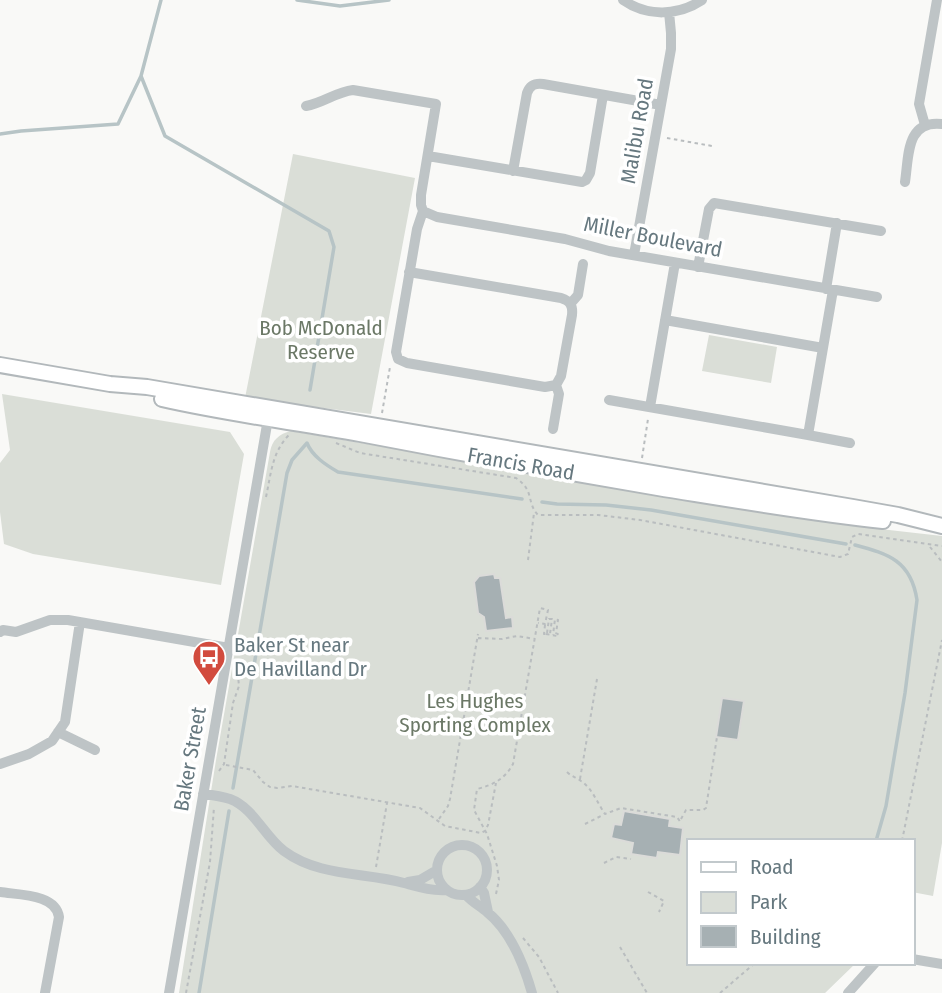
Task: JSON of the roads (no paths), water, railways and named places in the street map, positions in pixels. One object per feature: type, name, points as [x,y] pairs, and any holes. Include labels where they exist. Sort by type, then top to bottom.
[{"type":"main road","name":"Francis Road","points":[[0,365],[110,384],[194,406],[269,413],[853,512],[898,515],[938,525]]},
{"type":"street","points":[[623,0],[645,11],[669,12],[694,6],[702,0]]},
{"type":"street","points":[[925,125],[919,104],[937,0]]},
{"type":"street","name":"Malibu Road","points":[[634,255],[671,49],[669,12]]},
{"type":"street","points":[[513,171],[527,93],[531,86],[539,84],[661,105]]},
{"type":"street","points":[[306,106],[353,90],[436,104],[421,199],[423,211],[417,229],[397,358],[401,362],[545,387],[556,385]]},
{"type":"street","points":[[428,156],[582,182],[590,173],[603,95]]},
{"type":"street","points":[[905,182],[913,136],[925,125],[942,124]]},
{"type":"street","points":[[698,267],[709,209],[714,203],[881,231]]},
{"type":"street","name":"Miller Boulevard","points":[[423,211],[437,217],[565,239],[608,251],[877,297]]},
{"type":"street","points":[[808,435],[823,348],[837,223]]},
{"type":"street","points":[[650,407],[675,262]]},
{"type":"street","points":[[571,303],[578,295],[583,264]]},
{"type":"street","points":[[410,272],[561,298],[571,303]]},
{"type":"street","points":[[553,429],[559,394],[556,385],[561,376],[573,312],[571,303]]},
{"type":"street","points":[[665,320],[823,348]]},
{"type":"street","points":[[609,400],[850,443]]},
{"type":"street","name":"Baker Street","points":[[169,993],[269,413]]},
{"type":"street","points":[[0,632],[16,632],[50,620],[80,622],[229,648]]},
{"type":"street","points":[[0,764],[29,754],[52,741],[65,722],[80,622]]},
{"type":"street","points":[[58,732],[95,750]]},
{"type":"street","points":[[203,794],[227,798],[243,806],[282,849],[304,862],[337,872],[405,883],[422,889],[446,890]]},
{"type":"street","points":[[466,895],[480,887],[484,881],[486,867],[481,855],[470,847],[455,846],[440,858],[438,878],[446,890],[466,895],[488,912],[503,929],[523,964],[532,993]]},
{"type":"street","points":[[405,883],[420,880],[437,870]]},
{"type":"street","points":[[480,887],[488,912]]},
{"type":"street","points":[[0,892],[46,900],[55,905],[59,912],[45,993]]},
{"type":"street","points":[[914,959],[942,964]]},
{"type":"street","points":[[848,993],[873,965]]},
{"type":"waterway","points":[[0,134],[118,124],[141,76],[161,0]]},
{"type":"waterway","points":[[297,0],[340,6],[389,0]]},
{"type":"waterway","points":[[141,76],[165,136],[329,231],[334,247],[310,390]]},
{"type":"waterway","points":[[233,788],[287,473],[292,460],[307,443],[316,456],[338,472],[522,499]]},
{"type":"waterway","points":[[542,502],[651,510],[846,544]]},
{"type":"waterway","points":[[855,545],[888,556],[904,568],[910,576],[917,600],[886,806],[877,839]]},
{"type":"waterway","points":[[199,993],[229,811]]},
{"type":"place","name":"Baker St near De Havilland Dr","points":[[209,687]]},
{"type":"park label","name":"Bob McDonald Reserve","points":[[321,340]]},
{"type":"park label","name":"Les Hughes Sporting Complex","points":[[475,713]]}]
